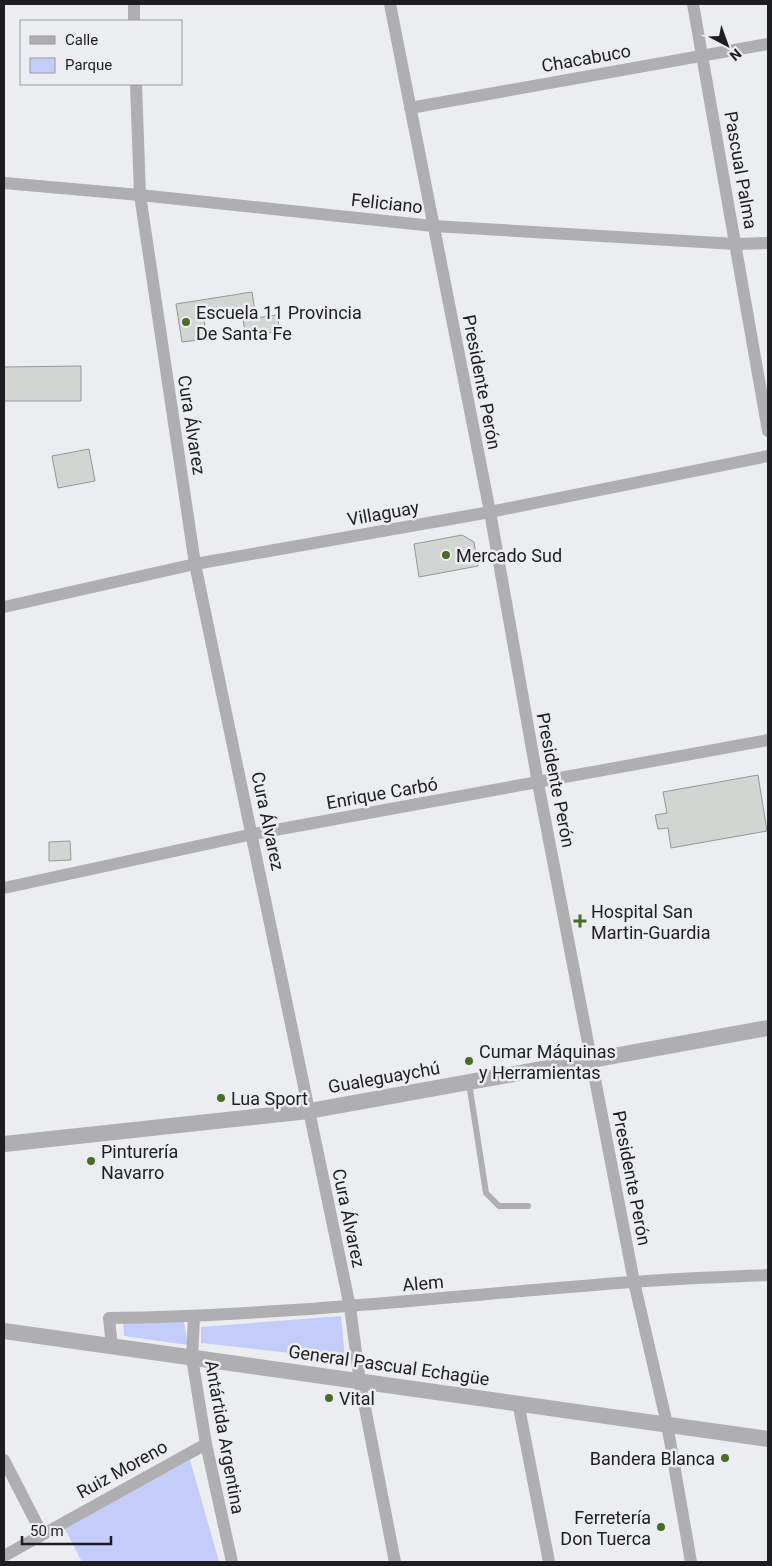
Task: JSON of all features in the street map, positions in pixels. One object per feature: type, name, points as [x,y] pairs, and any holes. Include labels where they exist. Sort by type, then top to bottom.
[{"type":"street","points":[[134,4],[134,20]]},
{"type":"street","name":"Presidente Perón","points":[[390,4],[490,512],[538,783],[634,1282],[667,1424],[691,1562]]},
{"type":"street","name":"Pascual Palma","points":[[693,4],[768,431]]},
{"type":"street","name":"Chacabuco","points":[[410,108],[703,54],[768,44]]},
{"type":"street","name":"Cura Álvarez","points":[[136,85],[140,195],[195,564],[253,834],[350,1307],[360,1382],[395,1562]]},
{"type":"street","name":"Feliciano","points":[[4,183],[140,195],[434,226],[736,244],[768,243]]},
{"type":"street","name":"Villaguay","points":[[4,608],[195,564],[490,512],[768,456]]},
{"type":"street","name":"Enrique Carbó","points":[[4,888],[253,834],[768,740]]},
{"type":"street","name":"Gualeguaychú","points":[[4,1144],[310,1111],[768,1028]]},
{"type":"street","name":"Alem","points":[[112,1347],[109,1318],[194,1317],[350,1307],[634,1282],[768,1275]]},
{"type":"street","name":"Antártida Argentina","points":[[194,1317],[192,1358],[206,1444],[232,1562]]},
{"type":"street","name":"General Pascual Echagüe","points":[[4,1330],[112,1347],[518,1402],[768,1439]]},
{"type":"street","points":[[518,1402],[549,1562]]},
{"type":"street","name":"Ruiz Moreno","points":[[4,1556],[206,1444]]},
{"type":"street","points":[[4,1460],[42,1534]]},
{"type":"lane","points":[[469,1081],[486,1193],[499,1206],[528,1206]]},
{"type":"green space","points":[[341,1316],[345,1359],[201,1343],[201,1327]]},
{"type":"green space","points":[[183,1317],[188,1345],[124,1336],[123,1320]]},
{"type":"green space","points":[[190,1460],[219,1562],[82,1562],[65,1529]]},
{"type":"building","points":[[252,292],[256,318],[277,315],[280,331],[246,337],[241,308],[203,314],[207,339],[182,342],[176,304]]},
{"type":"building","points":[[81,366],[81,401],[4,401],[4,367]]},
{"type":"building","points":[[89,449],[95,481],[58,488],[52,456]]},
{"type":"building","name":"Mercado Sud","points":[[462,535],[474,542],[478,566],[419,577],[414,544]]},
{"type":"building","points":[[758,775],[767,831],[671,848],[668,828],[658,829],[655,815],[667,813],[663,792]]},
{"type":"building","points":[[70,841],[71,860],[49,861],[49,842]]},
{"type":"place","name":"Escuela 11 Provincia De Santa Fe","points":[[186,322]]},
{"type":"place","name":"Mercado Sud","points":[[446,555]]},
{"type":"place","name":"Hospital San Martin-Guardia","points":[[580,921]]},
{"type":"place","name":"Cumar Máquinas y Herramientas","points":[[469,1061]]},
{"type":"place","name":"Lua Sport","points":[[221,1098]]},
{"type":"place","name":"Pinturería Navarro","points":[[91,1161]]},
{"type":"place","name":"Vital","points":[[329,1398]]},
{"type":"place","name":"Bandera Blanca","points":[[725,1458]]},
{"type":"place","name":"Ferretería Don Tuerca","points":[[661,1527]]}]
